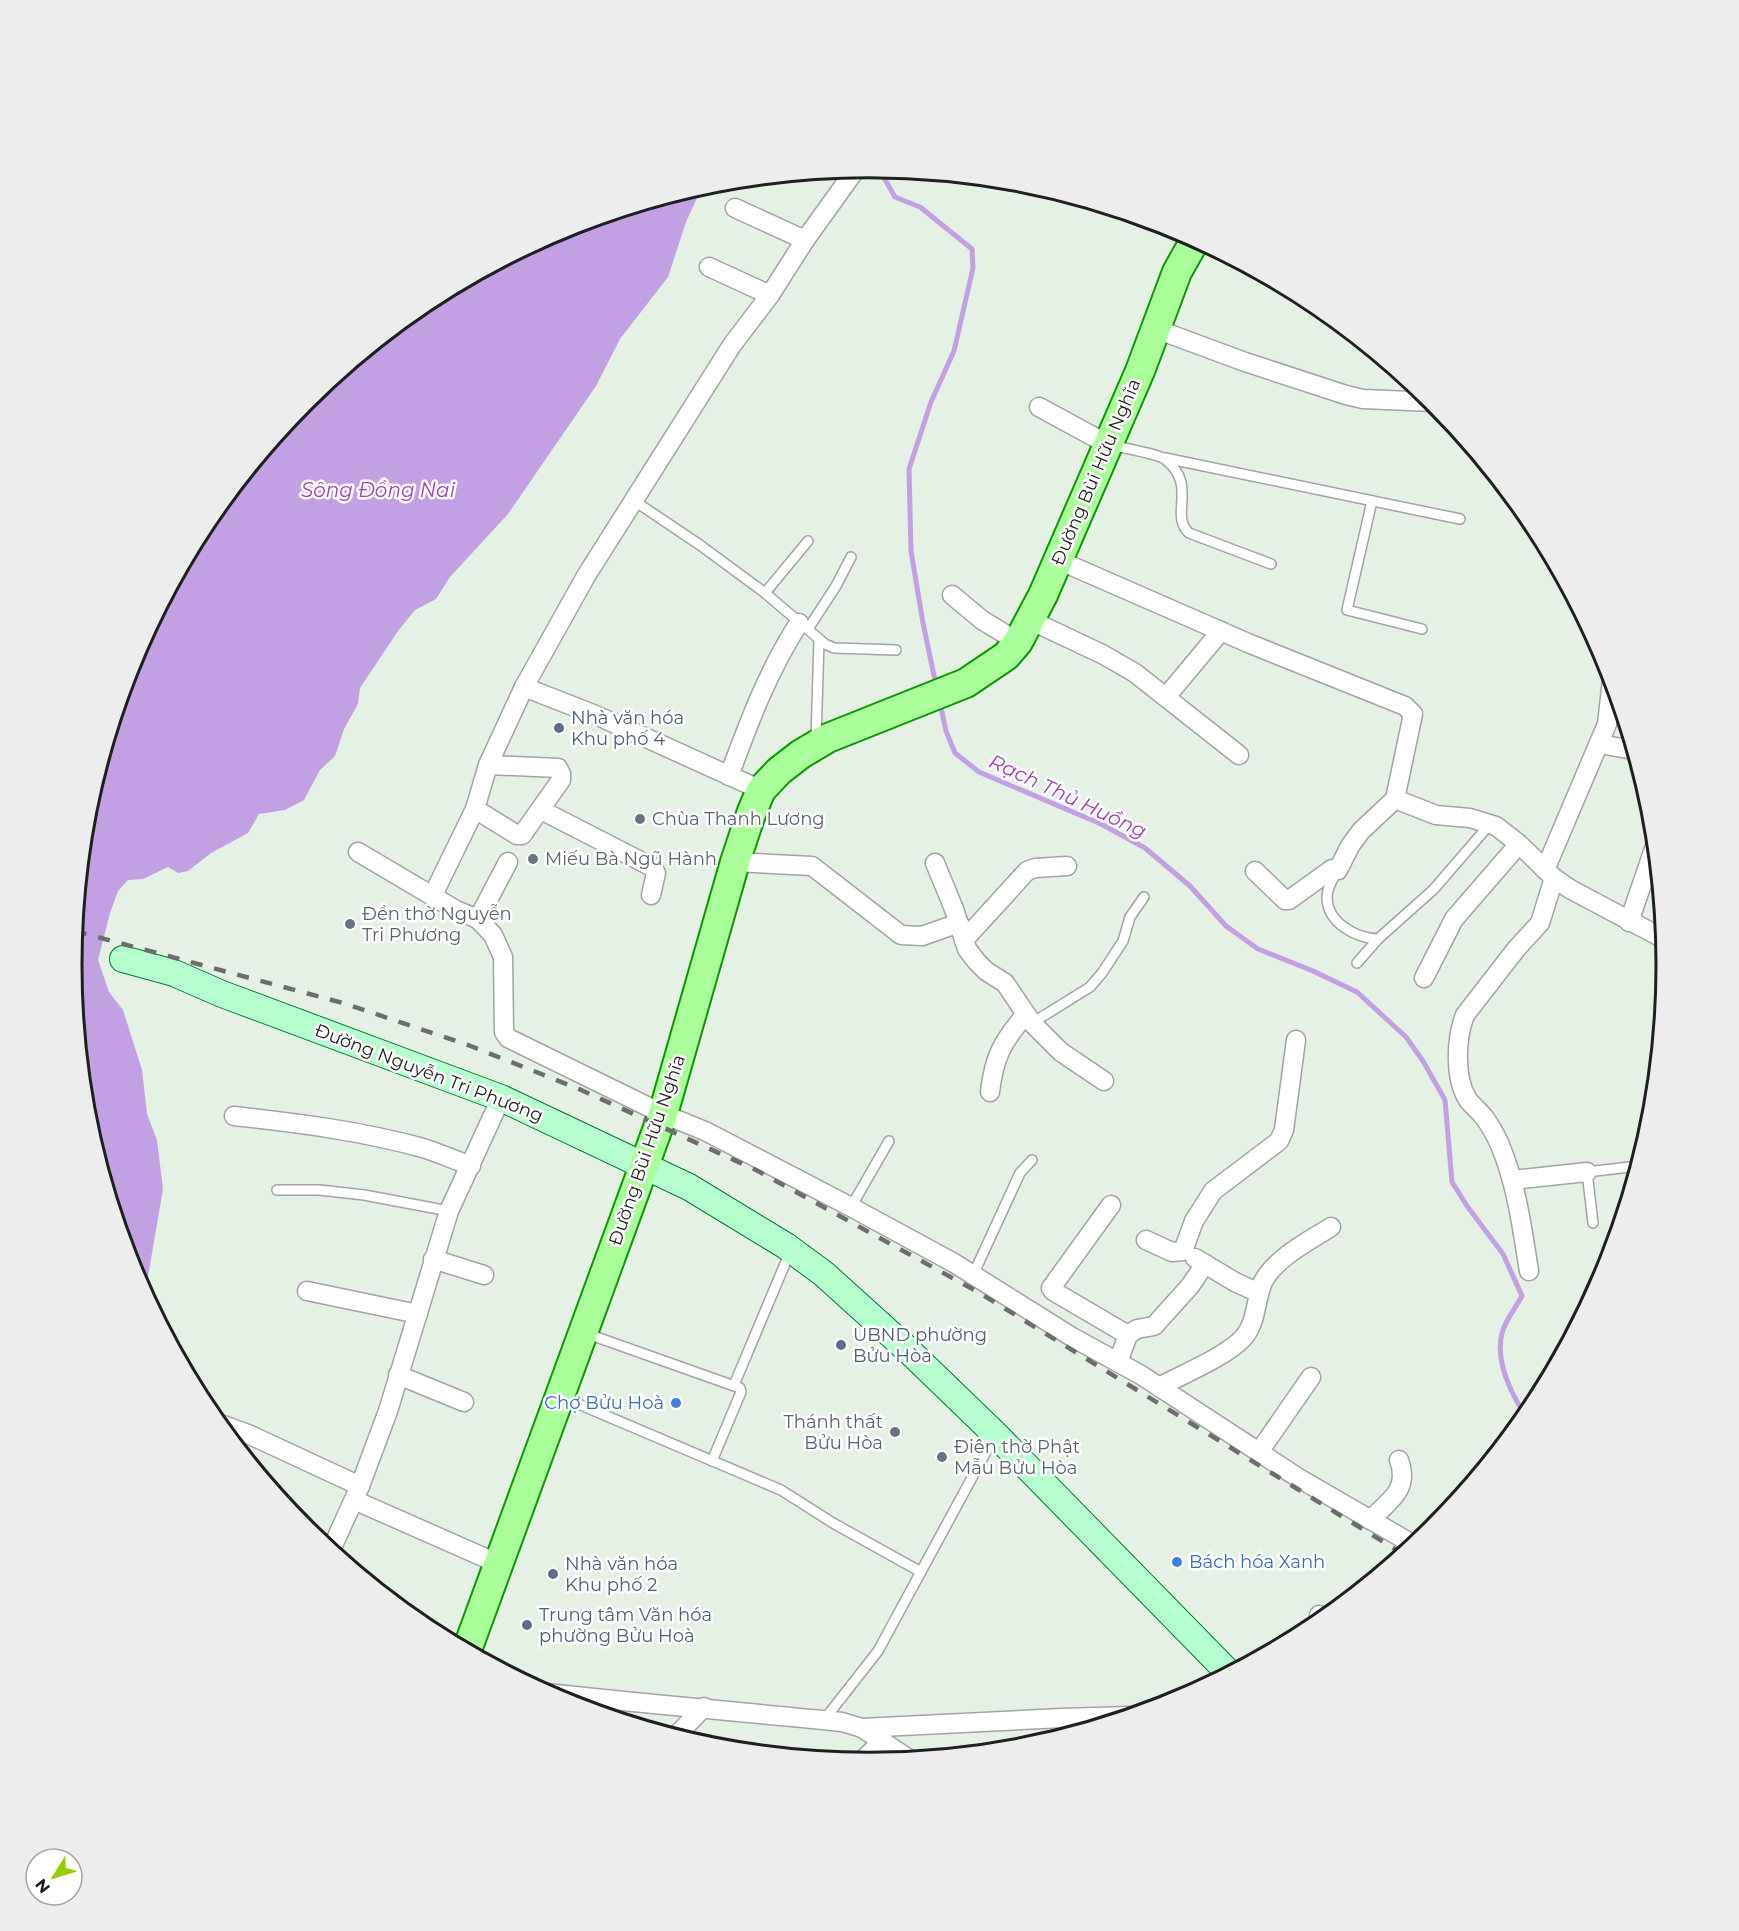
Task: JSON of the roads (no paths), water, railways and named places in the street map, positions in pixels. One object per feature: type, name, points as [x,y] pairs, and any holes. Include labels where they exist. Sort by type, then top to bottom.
[{"type":"main road","name":"Đường Bùi Hữu Nghĩa","points":[[470,1643],[663,1114],[735,862],[761,790],[779,771],[828,738],[966,683],[1006,656],[1024,631],[1043,595],[1109,445],[1177,272],[1191,247]]},
{"type":"main road","name":"Đường Nguyễn Tri Phương","points":[[121,964],[171,985],[222,994],[501,1098],[689,1187],[791,1250],[824,1274],[882,1326],[995,1434],[1224,1668]]},
{"type":"street","points":[[433,896],[475,809],[489,765],[524,687],[586,576],[732,345],[770,295],[805,240],[849,179]]},
{"type":"street","points":[[735,208],[805,240]]},
{"type":"street","points":[[710,267],[770,295]]},
{"type":"street","points":[[1156,329],[1245,362],[1346,395],[1363,399],[1418,401]]},
{"type":"street","points":[[1039,407],[1109,445]]},
{"type":"street","points":[[1058,560],[1411,710],[1413,714],[1395,799],[1361,831],[1350,846],[1338,870],[1332,869],[1285,900],[1255,871]]},
{"type":"street","points":[[952,595],[982,620],[1104,656],[1135,673],[1239,755]]},
{"type":"street","points":[[729,776],[755,705],[783,648],[804,626]]},
{"type":"street","points":[[1167,697],[1221,631]]},
{"type":"street","points":[[524,687],[598,716],[761,790]]},
{"type":"street","points":[[1529,1271],[1516,1190],[1500,1143],[1485,1118],[1468,1100],[1462,1083],[1458,1045],[1460,1026],[1476,999],[1540,923],[1549,874],[1607,724],[1610,699]]},
{"type":"street","points":[[1600,744],[1626,749]]},
{"type":"street","points":[[475,809],[517,836],[526,832],[561,780],[558,768],[489,765]]},
{"type":"street","points":[[1395,799],[1436,815],[1470,818],[1503,830],[1549,874],[1570,889],[1655,935]]},
{"type":"street","points":[[541,810],[652,867],[656,873],[651,895]]},
{"type":"street","points":[[1424,978],[1454,919],[1519,844]]},
{"type":"street","points":[[358,852],[456,910],[478,919],[493,935],[503,957],[504,1032],[508,1038],[663,1114],[705,1131],[851,1207],[973,1275],[1406,1540]]},
{"type":"street","points":[[1629,922],[1650,861]]},
{"type":"street","points":[[478,919],[508,862]]},
{"type":"street","points":[[735,862],[812,866],[901,935],[922,936],[962,932],[1027,871],[1035,868],[1067,866]]},
{"type":"street","points":[[935,864],[967,949],[977,962],[986,971],[1005,983],[1029,1018],[1061,1052],[1104,1080]]},
{"type":"street","points":[[990,1092],[992,1072],[1005,1039],[1029,1018]]},
{"type":"street","points":[[1183,1251],[1194,1221],[1206,1199],[1213,1191],[1279,1141],[1283,1135],[1296,1040]]},
{"type":"street","points":[[335,1542],[357,1493],[388,1411],[449,1211],[501,1098]]},
{"type":"street","points":[[234,1116],[307,1124],[380,1137],[425,1149],[471,1166]]},
{"type":"street","points":[[1512,1180],[1587,1172]]},
{"type":"street","points":[[1111,1206],[1051,1288],[1128,1335]]},
{"type":"street","points":[[1159,1387],[1236,1346],[1247,1334],[1253,1321],[1264,1280],[1287,1255],[1331,1227]]},
{"type":"street","points":[[1146,1240],[1165,1250],[1176,1253],[1183,1251],[1235,1282],[1259,1293]]},
{"type":"street","points":[[433,1260],[484,1275]]},
{"type":"street","points":[[1118,1362],[1128,1335],[1132,1331],[1154,1326],[1192,1283],[1205,1264]]},
{"type":"street","points":[[307,1291],[418,1314]]},
{"type":"street","points":[[398,1375],[464,1402]]},
{"type":"street","points":[[1259,1452],[1311,1377]]},
{"type":"street","points":[[233,1429],[248,1434],[357,1493],[499,1564]]},
{"type":"street","points":[[1370,1520],[1399,1491],[1403,1472],[1399,1460]]},
{"type":"street","points":[[577,1696],[842,1722],[862,1728],[898,1751]]},
{"type":"street","points":[[682,1730],[704,1707]]},
{"type":"street","points":[[862,1728],[1103,1717]]},
{"type":"street","points":[[871,1752],[882,1740]]},
{"type":"lane","points":[[1109,445],[1460,519]]},
{"type":"lane","points":[[1165,458],[1181,478],[1184,493],[1181,516],[1183,527],[1189,533],[1271,564]]},
{"type":"lane","points":[[633,500],[700,545],[765,593],[819,640],[834,648],[896,650]]},
{"type":"lane","points":[[1372,501],[1347,610],[1422,629]]},
{"type":"lane","points":[[765,593],[808,541]]},
{"type":"lane","points":[[804,626],[828,600],[851,557]]},
{"type":"lane","points":[[816,745],[819,640]]},
{"type":"lane","points":[[1357,963],[1378,939],[1434,889],[1490,824]]},
{"type":"lane","points":[[1338,870],[1327,896],[1331,913],[1357,936],[1378,939]]},
{"type":"lane","points":[[1029,1018],[1090,987],[1123,941],[1130,917],[1144,897]]},
{"type":"lane","points":[[851,1207],[889,1141]]},
{"type":"lane","points":[[973,1275],[1020,1173],[1032,1160]]},
{"type":"lane","points":[[1593,1223],[1587,1172],[1630,1167]]},
{"type":"lane","points":[[277,1190],[319,1190],[449,1211]]},
{"type":"lane","points":[[734,1385],[791,1250]]},
{"type":"lane","points":[[584,1333],[740,1388],[741,1392],[712,1461]]},
{"type":"lane","points":[[560,1396],[781,1490],[832,1523],[921,1572]]},
{"type":"lane","points":[[824,1720],[878,1651],[995,1434]]},
{"type":"water","name":"Sông Đồng Nai","points":[[697,198],[686,222],[668,277],[620,339],[596,386],[508,514],[450,577],[436,599],[415,610],[398,631],[360,688],[358,704],[344,729],[335,756],[320,770],[304,800],[285,810],[259,814],[248,833],[211,853],[188,871],[178,873],[168,867],[143,879],[128,880],[118,891],[98,960],[109,992],[123,1010],[142,1070],[147,1114],[157,1140],[163,1189],[148,1279],[124,1218],[109,1169],[89,1068],[82,966],[84,914],[89,863],[109,762],[142,664],[188,572],[215,528],[245,486],[278,447],[313,409],[390,341],[432,311],[476,284],[568,238],[617,220]]},
{"type":"waterway","name":"Rạch Thủ Huồng","points":[[884,179],[895,197],[920,207],[972,249],[973,268],[954,351],[931,402],[909,469],[911,551],[936,685]]},
{"type":"waterway","name":"Rạch Thủ Huồng","points":[[940,703],[946,731],[955,753],[979,772],[1101,824],[1145,848],[1190,886],[1226,926],[1258,949],[1357,992],[1406,1037],[1423,1061],[1445,1100],[1452,1182],[1503,1254],[1522,1296],[1503,1328],[1500,1344],[1506,1377],[1521,1407]]},
{"type":"railway","points":[[83,933],[343,1003],[468,1045],[579,1089],[756,1170],[978,1292],[1396,1550]]},
{"type":"place","name":"Nhà văn hóa Khu phố 4","points":[[559,728]]},
{"type":"place","name":"Chùa Thanh Lương","points":[[640,819]]},
{"type":"place","name":"Miếu Bà Ngũ Hành","points":[[533,859]]},
{"type":"place","name":"Đền thờ Nguyễn Tri Phương","points":[[350,924]]},
{"type":"place","name":"UBND phường Bửu Hòa","points":[[841,1345]]},
{"type":"place","name":"Chợ Bửu Hoà","points":[[676,1403]]},
{"type":"place","name":"Thánh thất Bửu Hòa","points":[[895,1432]]},
{"type":"place","name":"Điện thờ Phật Mẫu Bửu Hòa","points":[[942,1457]]},
{"type":"place","name":"Bách hóa Xanh","points":[[1177,1562]]},
{"type":"place","name":"Nhà văn hóa Khu phố 2","points":[[553,1574]]},
{"type":"place","name":"Trung tâm Văn hóa phường Bửu Hoà","points":[[527,1625]]}]
